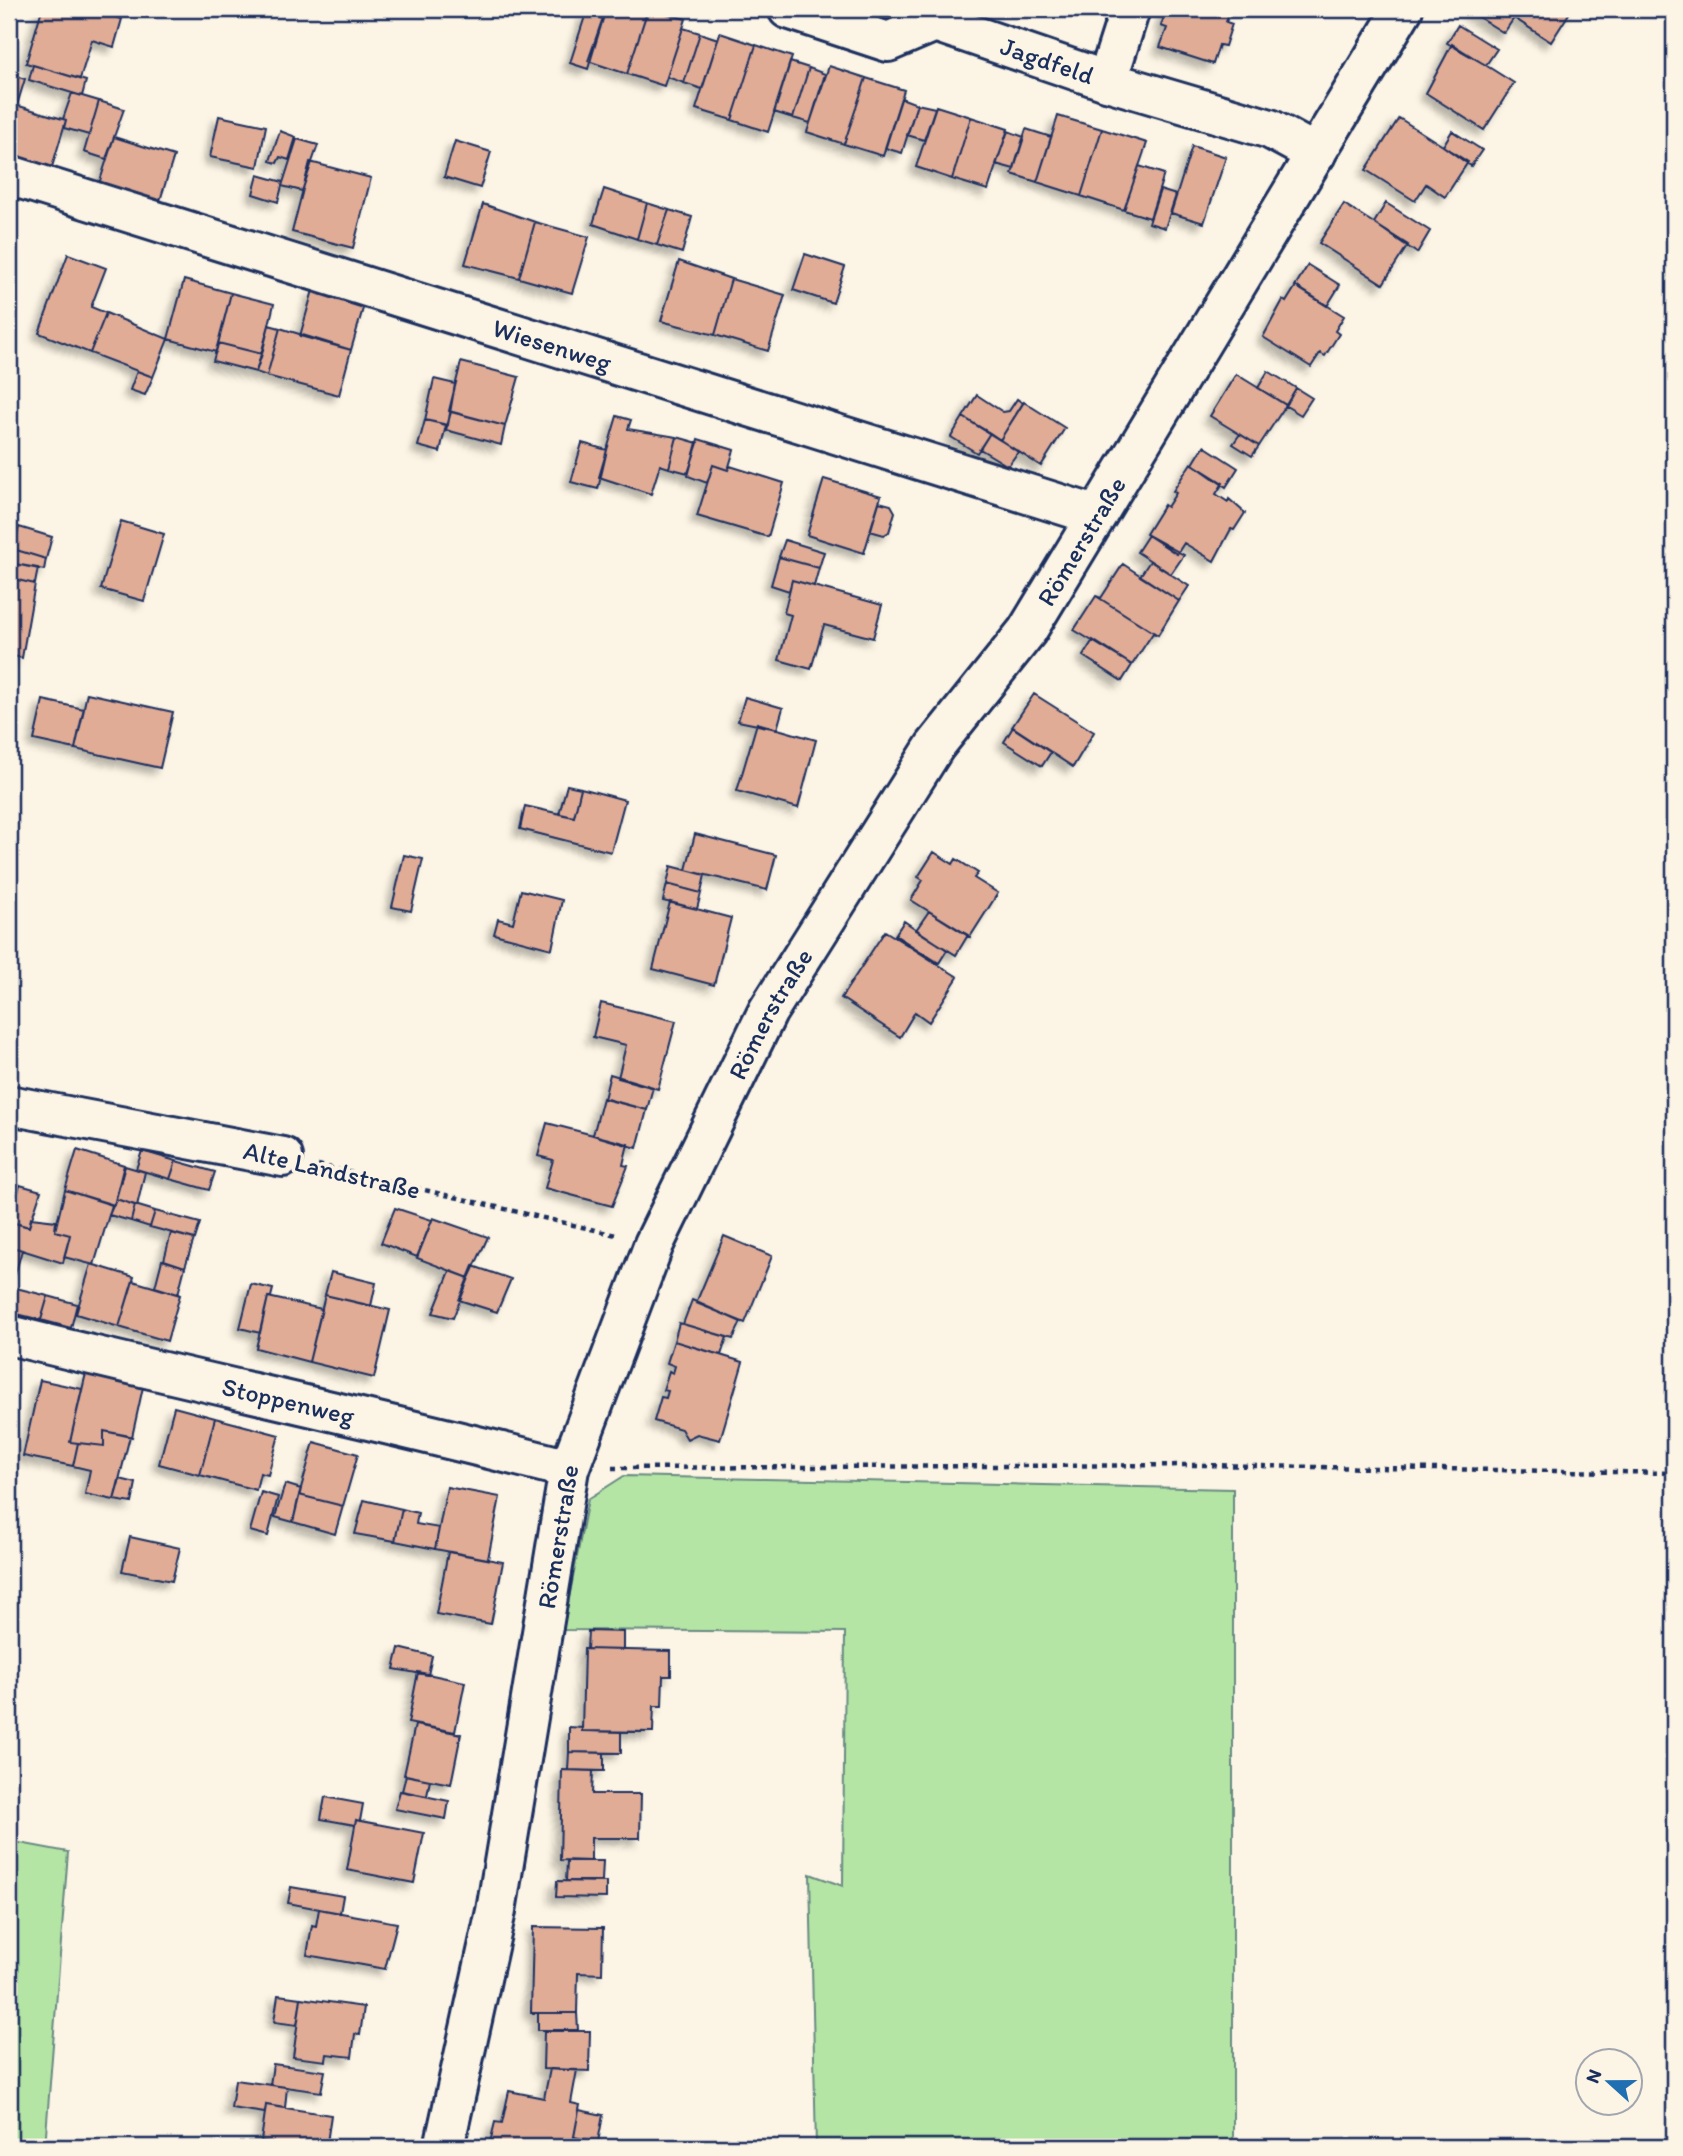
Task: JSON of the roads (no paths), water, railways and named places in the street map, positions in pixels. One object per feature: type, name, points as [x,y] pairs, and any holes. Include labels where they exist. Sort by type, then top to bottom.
[{"type":"street","name":"Jagdfeld","points":[[788,9],[888,41],[935,22],[1107,81],[1270,128],[1316,154]]},
{"type":"street","name":"Jagdfeld","points":[[1107,81],[1130,9]]},
{"type":"street","name":"Römerstraße","points":[[444,2147],[496,1911],[569,1469],[654,1244],[768,1011],[936,746],[1027,631],[1403,9]]},
{"type":"street","name":"Wiesenweg","points":[[9,175],[1095,515]]},
{"type":"street","name":"Alte Landstraße","points":[[9,1105],[283,1157]]},
{"type":"street","name":"Stoppenweg","points":[[9,1335],[156,1372],[363,1416],[569,1469]]}]
